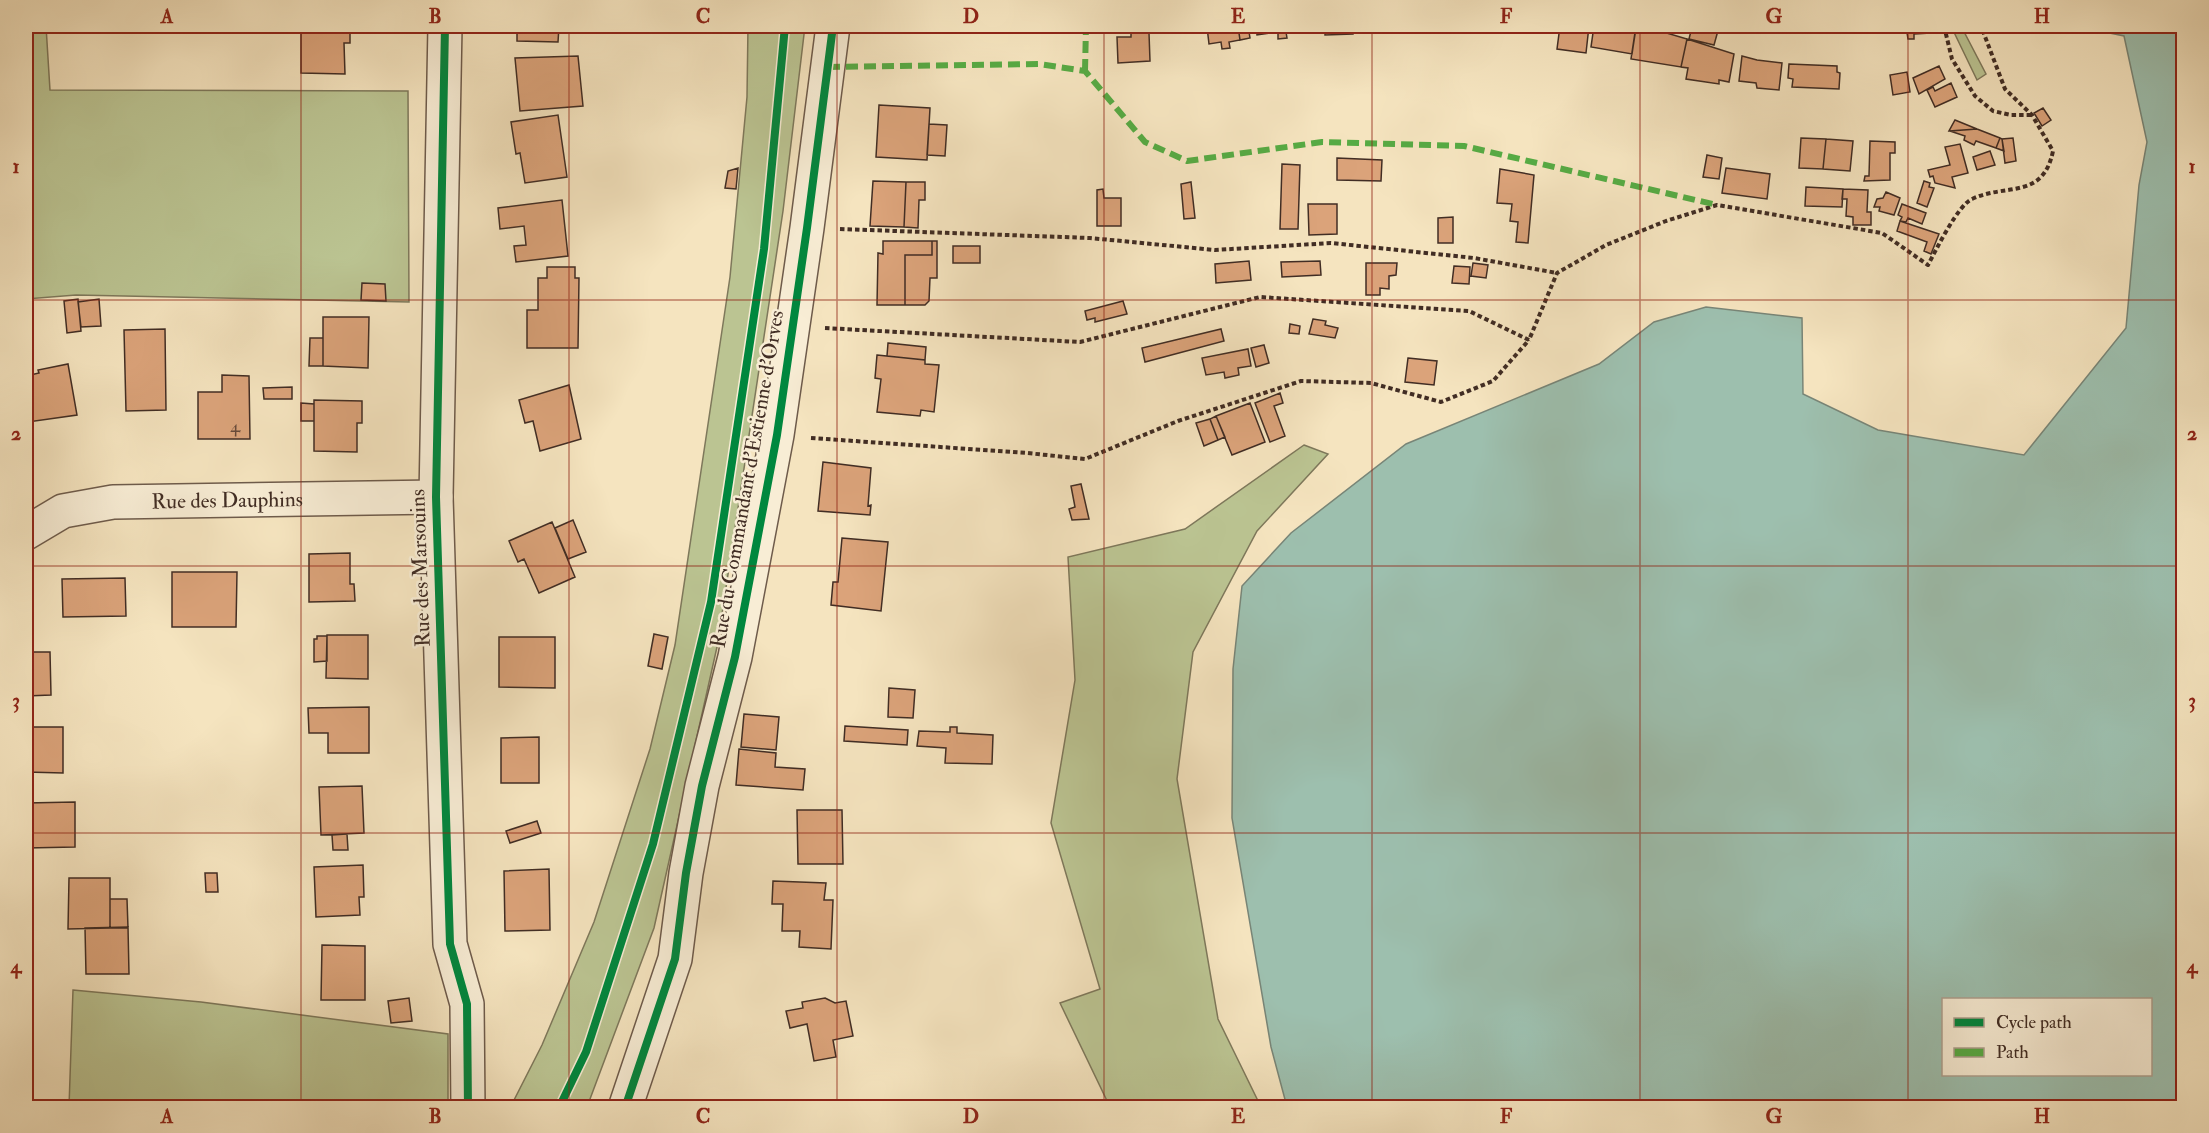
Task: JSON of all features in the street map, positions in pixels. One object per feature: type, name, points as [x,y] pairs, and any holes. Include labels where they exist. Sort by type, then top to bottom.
[{"type":"street","name":"Rue des Marsouins","points":[[445,26],[436,497],[450,944],[467,1004],[468,1107]]},
{"type":"street","name":"Rue du Commandant d'Estienne d'Orves","points":[[625,1107],[675,958],[702,786],[735,657],[777,435],[833,26]]},
{"type":"street","name":"Rue des Dauphins","points":[[26,533],[63,511],[113,502],[436,497]]},
{"type":"path","points":[[1944,26],[1952,59],[1975,96],[1993,111],[2011,115],[2032,115]]},
{"type":"path","points":[[777,435],[1085,459],[1178,421],[1301,381],[1371,383],[1442,402],[1493,381],[1529,340],[1557,273],[1606,245],[1666,221],[1717,205],[1882,233],[1928,265],[1956,216],[1970,199],[2034,184],[2049,168],[2053,151],[2032,115],[2006,88],[1981,26]]},
{"type":"path","points":[[807,228],[1090,238],[1215,249],[1331,243],[1474,258],[1557,273]]},
{"type":"path","points":[[791,326],[1080,342],[1260,297],[1469,311],[1529,340]]},
{"type":"green space","points":[[26,26],[46,26],[50,90],[408,91],[409,302],[76,295],[26,299]]},
{"type":"green space","points":[[748,26],[805,26],[783,211],[717,647],[654,928],[587,1107],[510,1108],[542,1045],[594,922],[650,749],[675,645],[730,277],[747,97]]},
{"type":"green space","points":[[1951,26],[1961,26],[1986,74],[1977,80]]},
{"type":"green space","points":[[1304,445],[1328,454],[1257,531],[1193,652],[1177,779],[1218,1019],[1261,1107],[1110,1107],[1060,1003],[1100,989],[1051,823],[1075,680],[1068,557],[1185,529]]},
{"type":"green space","points":[[73,990],[201,1002],[448,1034],[448,1107],[69,1107]]},
{"type":"shaded area","points":[[2076,26],[2183,26],[2183,1107],[1287,1107],[1271,1047],[1232,818],[1233,669],[1242,586],[1291,533],[1406,444],[1599,364],[1654,322],[1706,307],[1802,318],[1803,394],[1878,430],[2024,455],[2126,328],[2139,185],[2147,142],[2124,36]]},
{"type":"building","points":[[301,26],[350,26],[350,43],[344,43],[345,74],[301,73]]},
{"type":"building","points":[[517,26],[559,26],[558,42],[517,41]]},
{"type":"building","points":[[888,26],[931,26],[931,30],[888,28]]},
{"type":"building","points":[[1202,26],[1238,26],[1240,40],[1229,42],[1230,48],[1222,49],[1221,42],[1209,44],[1207,27],[1202,28]]},
{"type":"building","points":[[1238,26],[1248,26],[1250,38],[1240,40]]},
{"type":"building","points":[[1256,26],[1305,26],[1306,30],[1286,32],[1287,38],[1278,39],[1278,32],[1257,35]]},
{"type":"building","points":[[1314,26],[1353,26],[1353,34],[1325,35],[1325,32],[1314,32]]},
{"type":"building","points":[[1364,26],[1401,26],[1400,33],[1364,31]]},
{"type":"building","points":[[1401,26],[1435,26],[1434,28]]},
{"type":"building","points":[[1450,26],[1481,26],[1481,29],[1450,28]]},
{"type":"building","points":[[1497,26],[1531,26],[1531,31],[1497,28]]},
{"type":"building","points":[[1560,26],[1589,26],[1586,53],[1557,49]]},
{"type":"building","points":[[1594,26],[1636,28],[1632,54],[1591,47]]},
{"type":"building","points":[[1636,26],[1687,39],[1681,67],[1631,59]]},
{"type":"building","points":[[1682,26],[1719,27],[1714,45],[1689,39],[1691,31],[1681,29]]},
{"type":"building","points":[[1906,26],[1929,26],[1930,33],[1914,34],[1914,39],[1908,39]]},
{"type":"building","points":[[1131,33],[1149,33],[1150,61],[1118,63],[1117,37],[1131,37]]},
{"type":"building","points":[[1687,39],[1734,54],[1729,82],[1719,80],[1719,84],[1686,79],[1688,68],[1681,67]]},
{"type":"building","points":[[578,56],[583,106],[520,111],[515,58]]},
{"type":"building","points":[[1742,56],[1782,63],[1779,90],[1757,88],[1756,83],[1739,81]]},
{"type":"building","points":[[1789,64],[1837,66],[1837,72],[1840,73],[1839,89],[1792,87],[1793,79],[1788,78]]},
{"type":"building","points":[[1939,66],[1945,79],[1919,94],[1913,78]]},
{"type":"building","points":[[1907,72],[1910,92],[1893,95],[1890,75]]},
{"type":"building","points":[[1951,83],[1957,97],[1935,107],[1927,90],[1933,87],[1935,91]]},
{"type":"building","points":[[879,105],[930,108],[927,160],[876,157]]},
{"type":"building","points":[[2043,108],[2051,120],[2042,126],[2034,113]]},
{"type":"building","points":[[558,115],[567,177],[525,183],[520,153],[516,154],[511,122]]},
{"type":"building","points":[[1955,120],[1977,129],[1949,131]]},
{"type":"building","points":[[929,124],[947,125],[945,156],[927,155]]},
{"type":"building","points":[[1977,129],[2000,138],[1996,148],[1976,141],[1974,145],[1964,140],[1965,136],[1950,131]]},
{"type":"building","points":[[1801,138],[1826,139],[1823,169],[1799,168]]},
{"type":"building","points":[[2000,138],[2002,139],[2004,151],[1996,148]]},
{"type":"building","points":[[2013,138],[2016,161],[2005,163],[2002,139]]},
{"type":"building","points":[[1826,139],[1853,141],[1850,171],[1823,169]]},
{"type":"building","points":[[1870,141],[1895,142],[1895,153],[1890,153],[1890,180],[1864,181],[1865,176],[1869,176]]},
{"type":"building","points":[[1960,144],[1968,173],[1952,177],[1955,188],[1935,183],[1928,170],[1950,165],[1945,147]]},
{"type":"building","points":[[1990,151],[1995,165],[1977,170],[1973,157]]},
{"type":"building","points":[[1707,155],[1722,158],[1719,179],[1703,177]]},
{"type":"building","points":[[1337,158],[1382,160],[1381,181],[1337,180]]},
{"type":"building","points":[[1282,164],[1300,165],[1298,229],[1280,229]]},
{"type":"building","points":[[738,168],[736,189],[725,188],[728,171]]},
{"type":"building","points":[[1726,168],[1770,174],[1767,199],[1722,193]]},
{"type":"building","points":[[1500,169],[1534,175],[1528,243],[1516,242],[1518,222],[1510,221],[1512,204],[1497,203]]},
{"type":"building","points":[[873,181],[906,182],[904,227],[870,226]]},
{"type":"building","points":[[1924,181],[1930,183],[1929,187],[1934,188],[1927,207],[1917,203]]},
{"type":"building","points":[[906,182],[925,182],[925,200],[919,200],[918,228],[904,227]]},
{"type":"building","points":[[1191,182],[1195,218],[1184,219],[1181,184]]},
{"type":"building","points":[[1806,187],[1843,189],[1842,207],[1805,206]]},
{"type":"building","points":[[1103,189],[1104,198],[1121,198],[1121,226],[1097,226],[1097,190]]},
{"type":"building","points":[[1843,189],[1868,190],[1867,212],[1871,212],[1871,225],[1853,225],[1853,217],[1846,216],[1847,199],[1842,199]]},
{"type":"building","points":[[1886,192],[1900,198],[1894,215],[1879,211],[1880,207],[1874,207],[1877,199],[1883,198]]},
{"type":"building","points":[[562,200],[568,256],[516,262],[514,246],[526,245],[524,226],[500,229],[498,208]]},
{"type":"building","points":[[1308,204],[1337,204],[1337,234],[1309,235]]},
{"type":"building","points":[[1902,204],[1926,213],[1922,224],[1908,218],[1906,222],[1900,221],[1902,217],[1898,215]]},
{"type":"building","points":[[1453,217],[1453,243],[1438,243],[1438,218]]},
{"type":"building","points":[[1900,221],[1939,234],[1931,254],[1924,251],[1927,242],[1897,231]]},
{"type":"building","points":[[883,241],[932,241],[932,255],[905,255],[905,305],[877,305],[878,253],[883,254]]},
{"type":"building","points":[[932,241],[937,241],[937,278],[930,278],[929,301],[925,305],[905,305],[905,255],[932,255]]},
{"type":"building","points":[[953,246],[980,246],[980,263],[953,263]]},
{"type":"building","points":[[1249,261],[1251,280],[1216,283],[1215,264]]},
{"type":"building","points":[[1320,261],[1321,275],[1282,277],[1281,262]]},
{"type":"building","points":[[1366,263],[1397,263],[1396,275],[1389,276],[1389,289],[1380,288],[1380,295],[1366,295]]},
{"type":"building","points":[[1473,263],[1488,265],[1486,278],[1471,276]]},
{"type":"building","points":[[1454,266],[1470,267],[1469,284],[1452,283]]},
{"type":"building","points":[[547,267],[575,267],[575,278],[579,278],[578,348],[527,348],[527,310],[538,310],[538,278],[547,278]]},
{"type":"building","points":[[362,283],[385,284],[386,301],[361,300]]},
{"type":"building","points":[[78,299],[81,331],[67,333],[64,301]]},
{"type":"building","points":[[99,299],[101,326],[81,327],[78,302]]},
{"type":"building","points":[[1123,301],[1127,314],[1095,322],[1095,318],[1087,320],[1085,311]]},
{"type":"building","points":[[323,317],[369,317],[368,368],[323,366]]},
{"type":"building","points":[[1313,319],[1326,321],[1325,325],[1338,328],[1335,338],[1309,334]]},
{"type":"building","points":[[1290,324],[1300,326],[1299,334],[1289,333]]},
{"type":"building","points":[[165,329],[166,410],[126,411],[124,330]]},
{"type":"building","points":[[1221,329],[1224,341],[1145,362],[1142,348]]},
{"type":"building","points":[[310,338],[323,338],[323,366],[309,366]]},
{"type":"building","points":[[888,343],[926,347],[925,360],[887,356]]},
{"type":"building","points":[[1264,345],[1269,363],[1256,367],[1251,348]]},
{"type":"building","points":[[1248,349],[1251,366],[1238,368],[1239,375],[1225,378],[1224,372],[1206,375],[1202,358]]},
{"type":"building","points":[[877,355],[925,360],[925,364],[939,365],[934,412],[921,410],[920,416],[877,412],[881,379],[875,378]]},
{"type":"building","points":[[1408,358],[1437,361],[1434,385],[1405,382]]},
{"type":"building","points":[[68,364],[77,415],[28,422],[26,376],[39,373],[38,370]]},
{"type":"building","points":[[222,375],[249,376],[250,439],[198,439],[198,392],[222,392]]},
{"type":"building","points":[[569,385],[581,439],[540,451],[533,421],[525,423],[519,400]]},
{"type":"building","points":[[292,387],[292,399],[264,399],[263,388]]},
{"type":"building","points":[[1280,393],[1283,403],[1274,406],[1285,436],[1270,442],[1255,403]]},
{"type":"building","points":[[314,400],[362,401],[362,423],[357,423],[357,452],[314,451]]},
{"type":"building","points":[[301,403],[314,404],[314,421],[301,421]]},
{"type":"building","points":[[1250,403],[1265,442],[1232,455],[1216,416]]},
{"type":"building","points":[[1216,416],[1225,437],[1218,440],[1210,419]]},
{"type":"building","points":[[1210,419],[1218,440],[1204,446],[1196,423]]},
{"type":"building","points":[[823,462],[871,468],[868,506],[871,505],[870,515],[818,511]]},
{"type":"building","points":[[1081,484],[1089,519],[1072,520],[1069,509],[1075,507],[1071,486]]},
{"type":"building","points":[[573,520],[586,552],[568,559],[555,528]]},
{"type":"building","points":[[552,522],[575,577],[539,593],[524,559],[518,562],[509,541]]},
{"type":"building","points":[[842,538],[888,542],[881,611],[831,605],[833,582],[838,582]]},
{"type":"building","points":[[350,553],[350,584],[354,584],[355,601],[309,602],[309,554]]},
{"type":"building","points":[[172,572],[237,572],[236,627],[172,627]]},
{"type":"building","points":[[125,578],[126,616],[63,617],[62,579]]},
{"type":"building","points":[[654,634],[668,637],[662,669],[648,666]]},
{"type":"building","points":[[327,635],[368,635],[368,679],[326,678]]},
{"type":"building","points":[[317,636],[327,636],[327,661],[314,662],[314,639],[317,639]]},
{"type":"building","points":[[499,637],[555,637],[555,688],[499,687]]},
{"type":"building","points":[[26,652],[50,652],[51,695],[26,696]]},
{"type":"building","points":[[889,688],[915,690],[913,718],[888,717]]},
{"type":"building","points":[[369,707],[369,753],[328,753],[328,733],[309,733],[308,708]]},
{"type":"building","points":[[744,714],[779,717],[776,750],[741,747]]},
{"type":"building","points":[[845,726],[908,730],[907,745],[844,741]]},
{"type":"building","points":[[26,727],[63,727],[63,773],[26,772]]},
{"type":"building","points":[[950,727],[957,727],[957,733],[993,735],[992,764],[945,763],[946,748],[917,746],[919,731],[950,732]]},
{"type":"building","points":[[539,737],[539,783],[501,783],[501,738]]},
{"type":"building","points":[[739,749],[776,753],[775,767],[805,769],[803,790],[736,785]]},
{"type":"building","points":[[362,786],[364,833],[321,835],[319,787]]},
{"type":"building","points":[[75,802],[75,847],[26,848],[26,803]]},
{"type":"building","points":[[797,810],[842,810],[843,864],[798,864]]},
{"type":"building","points":[[537,821],[541,833],[510,843],[506,831]]},
{"type":"building","points":[[347,834],[348,850],[333,850],[332,835]]},
{"type":"building","points":[[363,865],[364,897],[359,897],[360,915],[316,917],[314,867]]},
{"type":"building","points":[[549,869],[550,930],[505,931],[504,871]]},
{"type":"building","points":[[205,873],[217,873],[218,892],[206,892]]},
{"type":"building","points":[[69,878],[110,878],[110,928],[68,929]]},
{"type":"building","points":[[773,881],[826,883],[824,900],[833,900],[831,949],[799,947],[800,931],[782,931],[783,904],[772,904]]},
{"type":"building","points":[[110,899],[127,899],[128,928],[110,928]]},
{"type":"building","points":[[128,927],[129,974],[86,974],[85,928]]},
{"type":"building","points":[[322,945],[365,946],[365,1000],[321,1000]]},
{"type":"building","points":[[409,998],[412,1021],[391,1023],[388,1001]]},
{"type":"building","points":[[825,998],[835,1003],[846,1001],[853,1036],[833,1040],[836,1057],[814,1061],[807,1024],[790,1028],[786,1011],[803,1008],[802,1002]]},
{"type":"marked path","points":[[1085,71],[1086,26]]},
{"type":"marked path","points":[[828,67],[1039,64],[1085,71],[1145,142],[1187,161],[1322,142],[1464,146],[1717,205]]},
{"type":"cycle path","points":[[445,26],[436,497],[450,944],[467,1004],[468,1108]]},
{"type":"cycle path","points":[[559,1108],[586,1052],[653,844],[711,602],[764,249],[785,26]]},
{"type":"cycle path","points":[[625,1108],[675,959],[686,873],[702,786],[735,657],[777,435],[833,26]]}]
